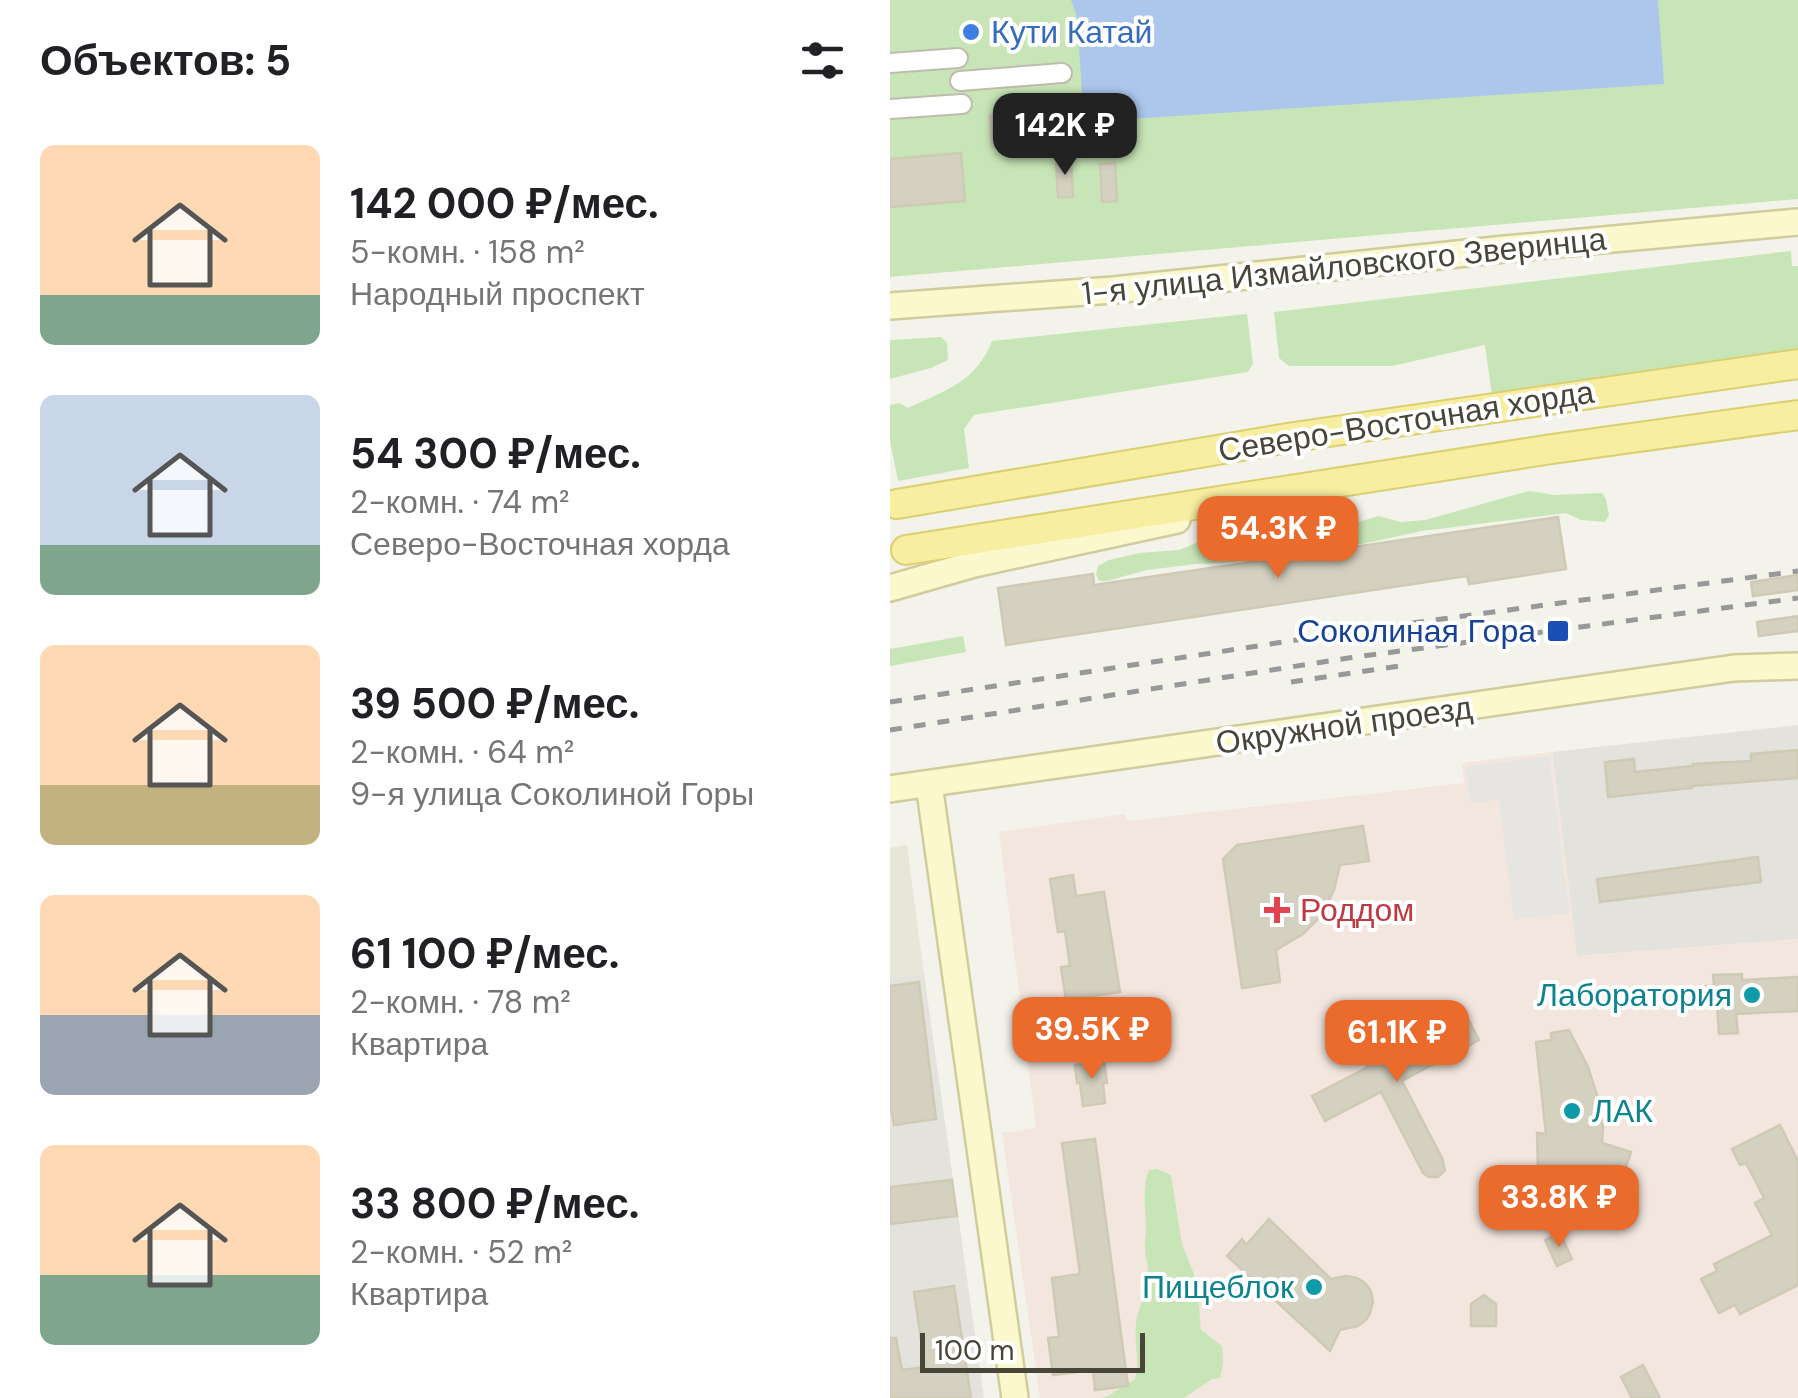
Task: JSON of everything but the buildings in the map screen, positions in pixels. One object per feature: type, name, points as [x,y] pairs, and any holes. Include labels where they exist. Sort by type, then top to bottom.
[{"type":"main road","name":"Северо-Восточная хорда","points":[[898,504],[1294,437],[1798,364]]},
{"type":"main road","name":"Северо-Восточная хорда","points":[[906,550],[1798,414]]},
{"type":"street","points":[[890,63],[958,58]]},
{"type":"street","points":[[960,80],[1062,74]]},
{"type":"street","points":[[890,109],[962,104]]},
{"type":"street","name":"1-я улица Измайловского Зверинца","points":[[890,306],[1112,290],[1505,248],[1798,222]]},
{"type":"street","points":[[890,588],[974,564],[1366,478]]},
{"type":"street","name":"Окружной проезд","points":[[890,789],[1734,668],[1798,666]]},
{"type":"street","points":[[930,784],[1016,1398]]},
{"type":"shaded area","points":[[1798,725],[1798,939],[1577,956],[1552,752]]},
{"type":"shaded area","points":[[1552,752],[1577,956],[1798,939],[1798,1398],[1040,1398],[1002,1133],[1036,1128],[999,832],[1125,814],[1128,821],[1464,783],[1462,763]]},
{"type":"shaded area","points":[[1549,756],[1569,913],[1514,920],[1499,800],[1470,803],[1466,767]]},
{"type":"shaded area","points":[[907,845],[924,974],[890,979],[890,848]]},
{"type":"shaded area","points":[[924,974],[984,1398],[890,1398],[890,979]]},
{"type":"green space","points":[[890,0],[1798,0],[1798,199],[890,277]]},
{"type":"green space","points":[[1791,251],[1792,266],[1798,266],[1798,352],[1492,396],[1485,345],[1392,366],[1289,366],[1279,358],[1274,312]]},
{"type":"green space","points":[[1247,314],[1253,364],[1248,372],[974,415],[964,429],[969,468],[898,481],[890,441],[890,405],[899,403],[908,408],[947,390],[977,366],[992,341]]},
{"type":"green space","points":[[941,337],[947,343],[948,360],[890,379],[890,340]]},
{"type":"green space","points":[[1529,491],[1554,495],[1602,493],[1609,515],[1605,522],[1581,520],[1566,513],[1422,531],[1362,544],[1147,570],[1107,581],[1099,581],[1096,574],[1098,566],[1109,560],[1179,550],[1201,541],[1241,541],[1339,528],[1378,516],[1401,522],[1425,520]]},
{"type":"green space","points":[[963,636],[966,652],[890,666],[890,649]]},
{"type":"green space","points":[[1149,1170],[1171,1175],[1182,1244],[1197,1282],[1201,1330],[1222,1346],[1220,1378],[1212,1379],[1184,1398],[1101,1398],[1135,1379],[1137,1317],[1148,1277],[1145,1190]]},
{"type":"water","points":[[1071,0],[1658,0],[1664,84],[1084,122],[1077,17]]},
{"type":"railway","points":[[890,702],[1382,627],[1798,571]]},
{"type":"railway","points":[[890,730],[1348,658],[1798,598]]},
{"type":"railway","points":[[1291,682],[1400,666]]},
{"type":"place","name":"Кути Катай","points":[[971,32]]},
{"type":"place","name":"Соколиная Гора","points":[[1558,631]]},
{"type":"place","name":"Роддом","points":[[1277,910]]},
{"type":"place","name":"Лаборатория","points":[[1752,995]]},
{"type":"place","name":"ЛАК","points":[[1572,1111]]},
{"type":"place","name":"Пищеблок","points":[[1314,1287]]}]
